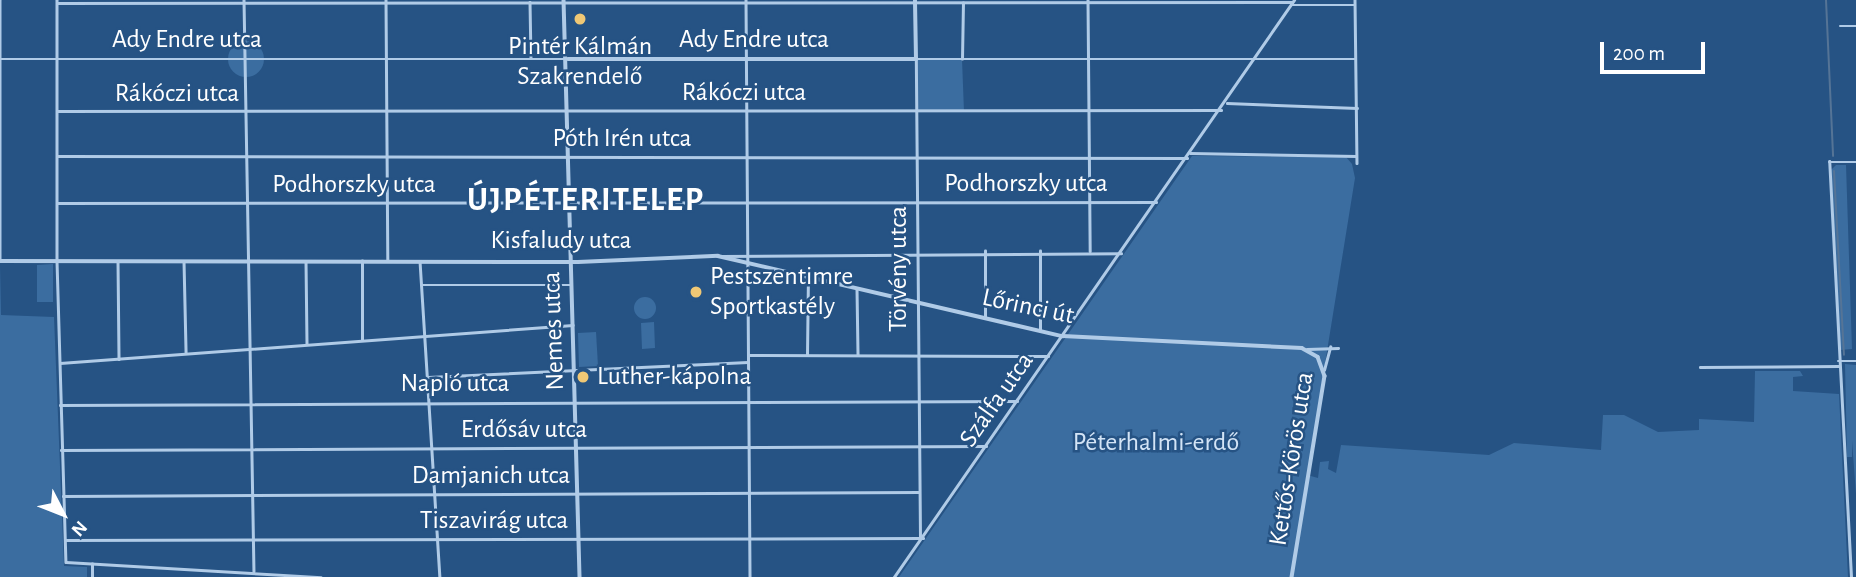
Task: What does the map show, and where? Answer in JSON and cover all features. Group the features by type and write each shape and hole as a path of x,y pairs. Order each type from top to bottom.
{"street":[{"path":"0,0 0,261"},
{"path":"321,577 254,572 228,575 66,562 58,363 57,1 1355,2 1357,163"},
{"path":"386,1 388,261"},
{"name":"Nemes utca","path":"564,1 580,577"},
{"path":"746,1 750,577"},
{"name":"Törvény utca","path":"915,1 919,492 922,538"},
{"path":"1088,1 1090,251"},
{"path":"244,2 254,572"},
{"path":"530,2 531,59"},
{"name":"Szálfa utca","path":"894,577 1226,103 1292,2"},
{"path":"962,3 962,59"},
{"path":"1840,26 1856,26"},
{"name":"Ady Endre utca","path":"0,60 1355,60"},
{"path":"1226,103 1357,108"},
{"name":"Rákóczi utca","path":"57,111 1221,110"},
{"path":"1190,153 1356,156"},
{"name":"Póth Irén utca","path":"57,156 1088,154 1187,158"},
{"path":"1851,577 1829,162 1856,162"},
{"name":"Podhorszky utca","path":"57,203 1156,202"},
{"path":"985,251 985,318"},
{"path":"1040,251 1040,331"},
{"name":"Kisfaludy utca","path":"0,261 571,261 748,253 1121,253"},
{"name":"Lőrinci út","path":"718,256 1063,336 1307,349"},
{"path":"118,261 119,359"},
{"path":"184,261 186,353"},
{"path":"306,261 307,344"},
{"path":"362,261 362,340"},
{"path":"420,261 440,577"},
{"path":"807,355 808,278"},
{"path":"422,285 572,285"},
{"path":"858,289 858,354"},
{"path":"58,363 573,325"},
{"name":"Kettős-Körös utca","path":"1292,577 1329,347"},
{"path":"1307,349 1338,348"},
{"path":"1307,349 1318,357 1324,370"},
{"path":"748,355 1048,356"},
{"path":"1838,361 1856,361"},
{"path":"428,377 748,362"},
{"path":"1700,367 1839,366"},
{"name":"Napló utca","path":"60,405 575,400 1017,401"},
{"name":"Erdősáv utca","path":"61,450 986,446"},
{"name":"Damjanich utca","path":"63,496 919,492"},
{"name":"Tiszavirág utca","path":"65,540 922,538"},
{"path":"92,564 92,577"}],"green space":[{"path":"246,41 258,47 264,59 258,71 246,77 234,71 228,59 234,47"},
{"path":"916,59 962,59 964,112 917,110"},
{"name":"Péterhalmi-erdő","path":"1192,156 1346,157 1352,164 1355,178 1307,475 1318,478 1320,462 1329,461 1328,469 1336,473 1341,445 1489,455 1514,443 1601,450 1603,415 1624,415 1658,432 1699,430 1699,419 1754,422 1755,371 1800,371 1803,376 1793,377 1793,391 1839,394 1848,577 899,577"},
{"path":"1836,165 1846,165 1852,349 1840,350 1831,170"},
{"path":"53,264 53,302 37,302 37,265"},
{"path":"0,265 1,315 54,317 64,566 87,567 87,577 0,577"},
{"path":"645,297 653,300 656,308 653,316 645,319 637,316 634,308 637,300"},
{"path":"654,322 655,348 642,349 641,323"},
{"path":"596,332 598,366 579,367 578,333"},
{"path":"1845,364 1856,365 1856,494 1852,441 1852,457 1847,457"}],"waterway":[{"path":"1826,0 1833,156"},
{"path":"1834,171 1844,355"}],"place":[{"name":"Pintér Kálmán Szakrendelő","path":"580,19"},
{"name":"Pestszentimre Sportkastély","path":"696,292"},
{"name":"Luther-kápolna","path":"583,377"}],"district":[{"name":"ÚJPÉTERITELEP","path":"586,201"}]}
